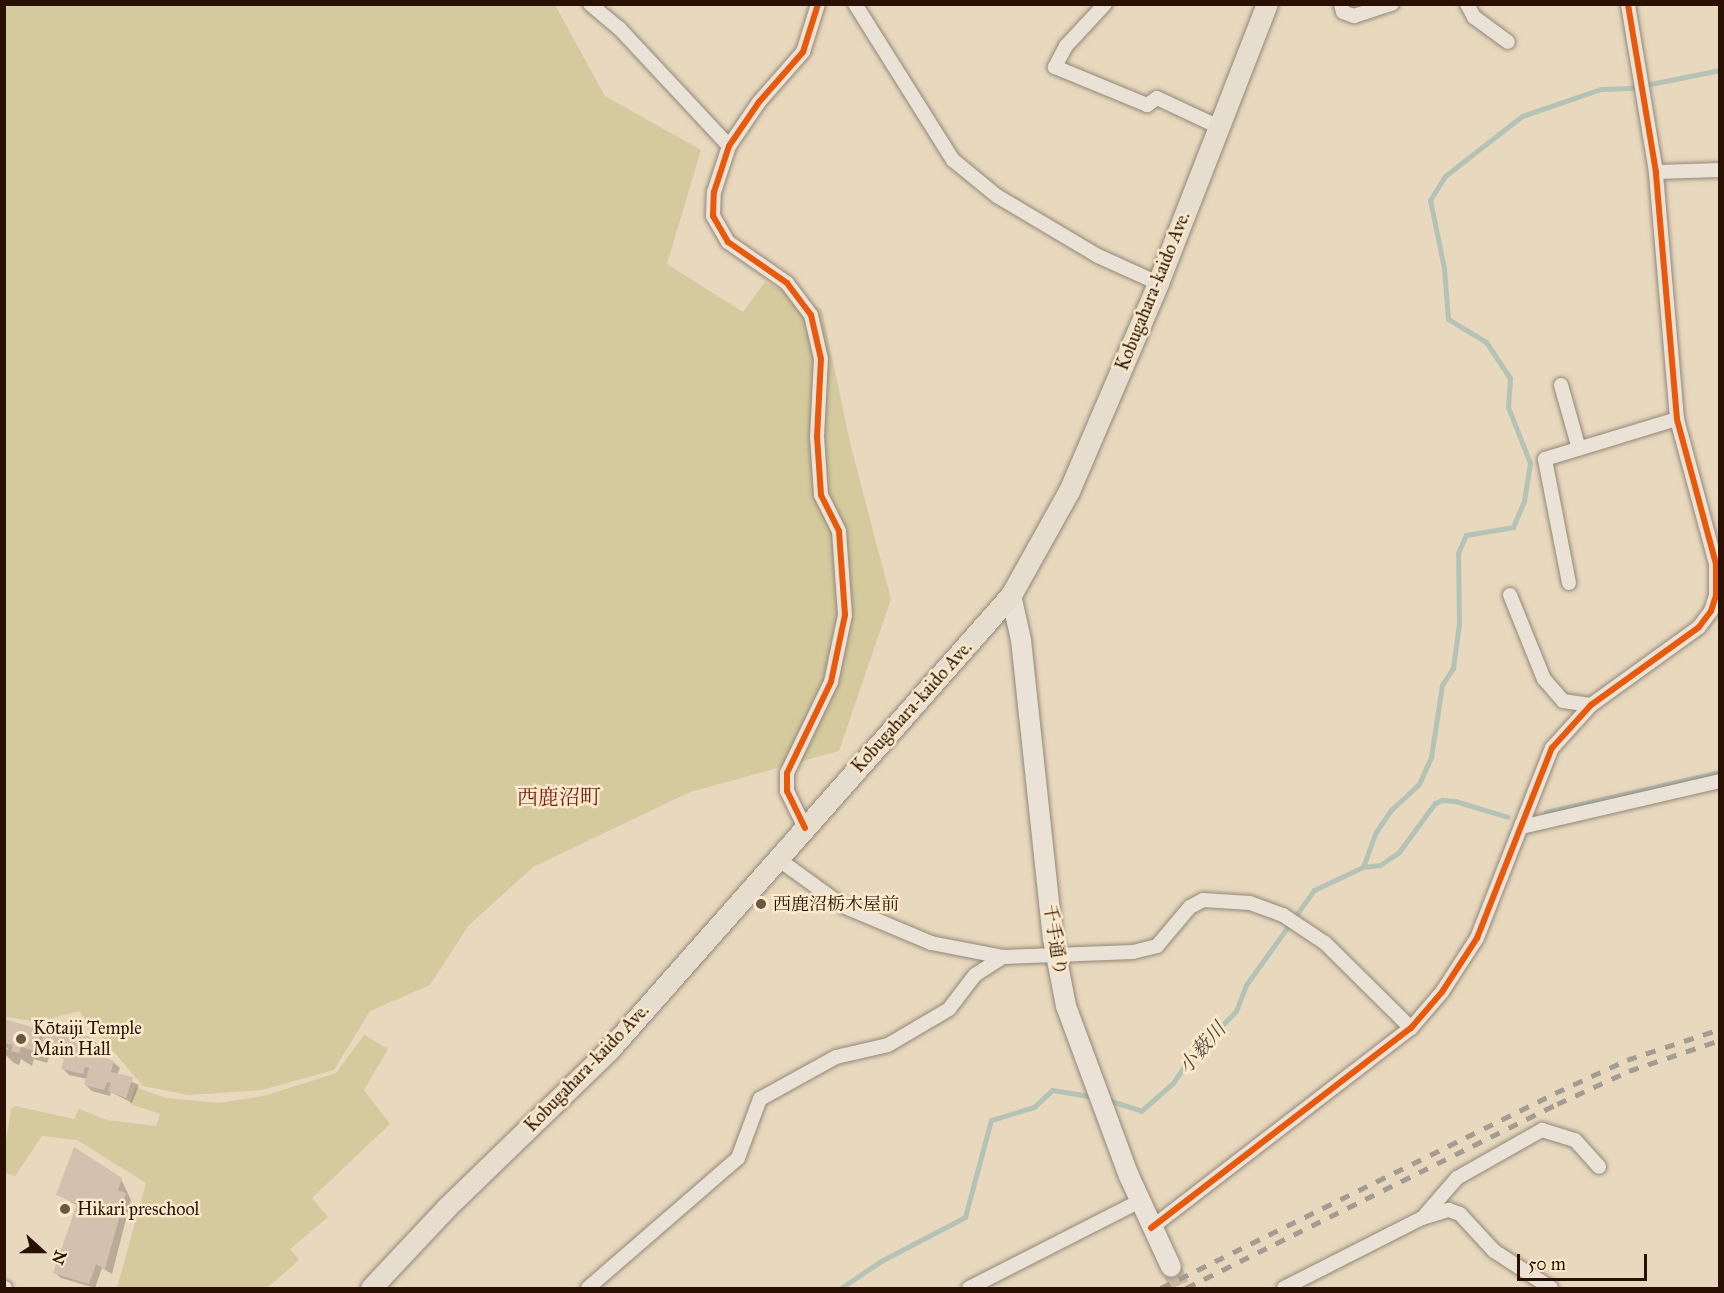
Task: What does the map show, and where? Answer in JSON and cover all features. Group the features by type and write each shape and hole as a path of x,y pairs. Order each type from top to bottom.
{"main road":[{"name":"Kobugahara-kaido Ave.","path":"371,1288 446,1208 609,1050 1011,595 1053,524 1158,284 1267,4"}],"street":[{"path":"590,4 619,28 729,146"},
{"path":"805,828 787,791 787,773 831,682 845,615 840,531 821,495 817,437 821,359 811,315 787,283 728,242 713,216 714,192 729,146 759,102 803,52 818,4"},
{"path":"855,4 953,160 997,196 1098,256 1158,284"},
{"path":"1105,4 1066,46 1055,67 1147,105 1156,98 1219,127"},
{"path":"1341,4 1343,12 1354,16 1392,4"},
{"path":"1467,4 1474,17 1508,42"},
{"path":"1151,1228 1411,1028 1442,992 1477,938 1552,748 1590,705 1699,627 1716,596 1716,564 1677,419 1656,172 1628,4"},
{"path":"1656,172 1719,170"},
{"path":"1561,385 1580,449"},
{"path":"1569,583 1545,459 1677,419"},
{"name":"千手通り","path":"1011,595 1021,640 1058,957 1066,1006 1082,1058 1151,1228 1171,1267"},
{"path":"1510,595 1544,679 1563,701 1590,705"},
{"path":"1521,827 1719,781"},
{"path":"778,859 843,906 931,943 1003,957 1058,957 1133,952 1157,945 1190,907 1203,900 1251,903 1283,915 1325,943 1411,1028"},
{"path":"588,1288 738,1158 760,1099 836,1057 888,1045 950,1009 975,975 1003,957"},
{"path":"1419,1220 1457,1178 1542,1130 1575,1140 1599,1167"},
{"path":"969,1288 1140,1201"},
{"path":"1284,1288 1439,1211 1460,1214 1494,1251 1551,1288"}],"shaded area":[{"path":"4,5 555,5 605,96 701,150 667,264 743,312 765,282 822,310 851,447 891,599 839,751 690,792 533,867 468,926 430,985 370,1011 334,1070 262,1090 189,1095 143,1086 79,1011 39,1022 5,1017"},
{"path":"364,1035 388,1049 364,1090 390,1124 312,1198 328,1217 290,1249 299,1260 267,1288 117,1288 146,1183 77,1140 42,1136 15,1176 5,1173 5,1148 11,1109 15,1106 74,1119 79,1109 107,1120 156,1126 160,1114 130,1104 135,1087 166,1098 218,1103 264,1096 336,1073"}],"building":[{"path":"5,1019 44,1031 46,1023 93,1038 90,1052 114,1061 111,1072 133,1077 126,1098 108,1091 111,1083 107,1082 104,1090 84,1085 89,1068 85,1067 83,1074 61,1069 65,1056 39,1048 43,1036 40,1035 34,1051 21,1047 19,1053 11,1051 13,1045 5,1043"},
{"name":"Hikari preschool","path":"74,1147 122,1178 118,1190 126,1193 105,1269 96,1264 89,1284 53,1273 77,1204 56,1195"}],"waterway":[{"path":"1363,867 1376,832 1391,810 1419,784 1431,757 1442,685 1453,668 1459,623 1458,553 1466,535 1513,527 1524,501 1530,463 1508,407 1510,378 1486,342 1448,319 1444,268 1430,200 1445,176 1522,116 1601,89 1630,88 1720,70"},
{"path":"1546,812 1720,772"},
{"name":"小薮川","path":"1105,1099 1141,1111 1173,1083 1189,1059 1236,1011 1246,985 1314,890 1363,867 1380,865 1399,852 1435,803 1442,800 1455,801 1508,817"},
{"path":"841,1288 881,1261 965,1217 991,1120 1034,1107 1052,1090 1095,1097"}],"tunnel":[{"path":"1171,1267 1180,1288"}],"railway":[{"path":"1161,1288 1555,1093 1627,1060 1720,1029"},
{"path":"1186,1288 1557,1104 1629,1071 1720,1040"}],"cycle path":[{"path":"805,828 787,791 787,773 831,682 845,615 839,531 821,495 817,437 821,359 811,315 787,283 728,242 713,216 714,192 729,146 759,102 803,52 818,4"},
{"path":"1151,1228 1411,1028 1442,992 1477,938 1552,748 1591,705 1699,627 1711,611 1716,596 1716,564 1677,419 1656,172 1628,4"}],"place":[{"name":"西鹿沼栃木屋前","path":"761,904"},
{"name":"Kōtaiji Temple Main Hall","path":"21,1039"},
{"name":"Hikari preschool","path":"65,1209"}],"district":[{"name":"西鹿沼町","path":"559,797"}]}
